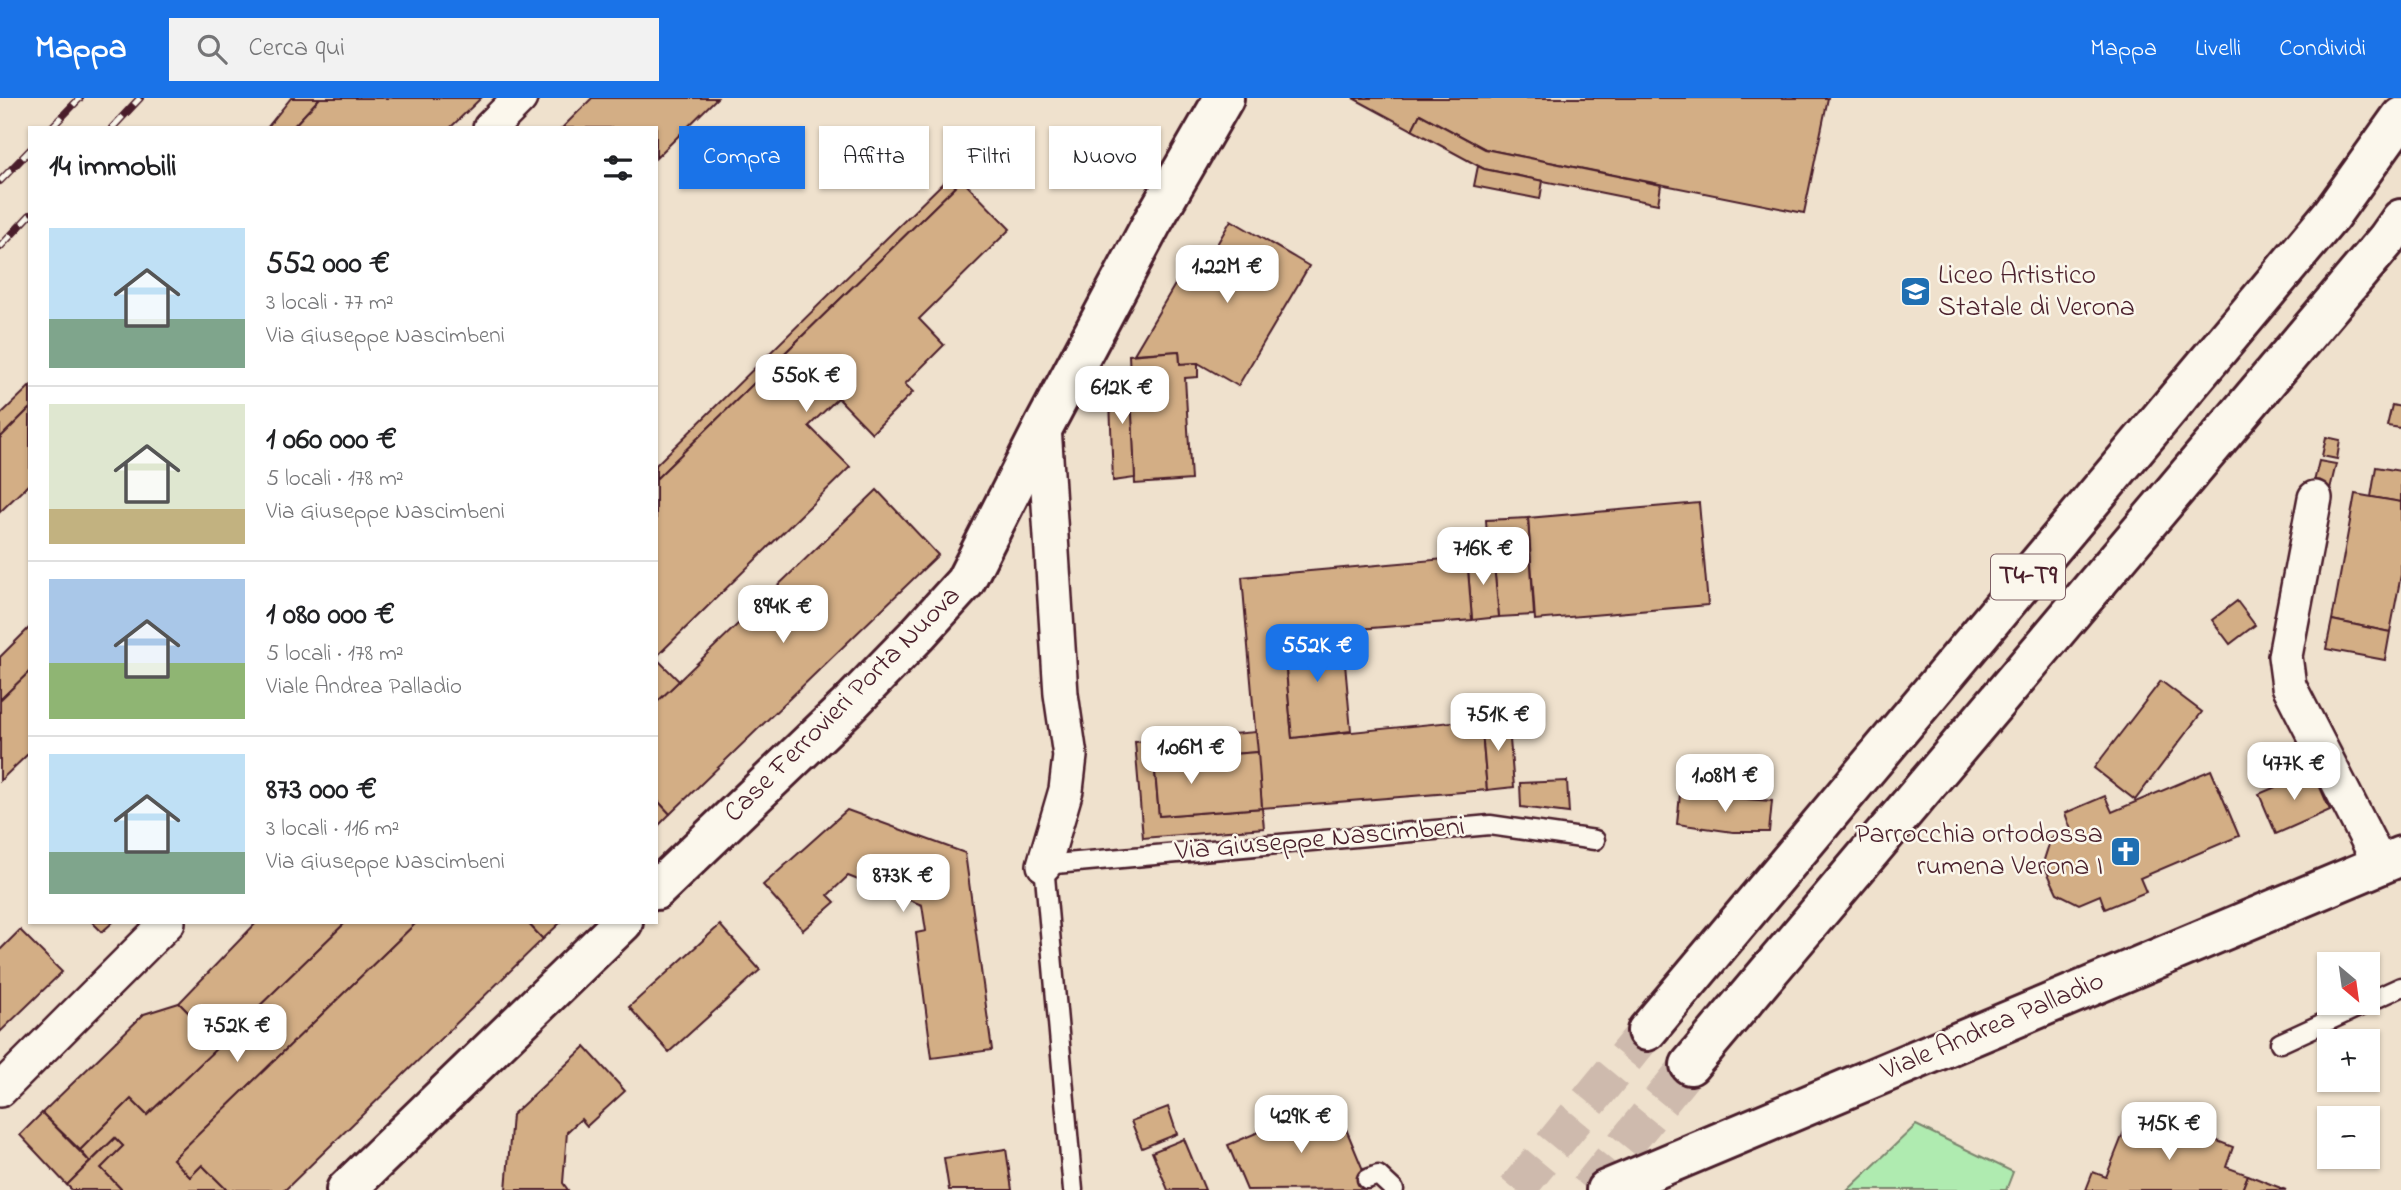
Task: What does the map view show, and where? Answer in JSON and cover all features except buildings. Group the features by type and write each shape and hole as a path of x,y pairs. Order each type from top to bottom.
{"main road":[{"name":"Case Ferrovieri Porta Nuova","path":"658,888 846,708 965,582 1152,223 1224,98"},
{"name":"T4-T9","path":"1647,1031 2331,215 2401,117"},
{"name":"T4-T9","path":"1690,1065 2378,250 2401,219"},
{"name":"Viale Andrea Palladio","path":"1606,1190 2391,860"},
{"path":"345,1190 621,924"}],"street":[{"path":"492,126 520,98"},
{"path":"1044,426 1061,694 1070,756 1066,790 1044,865"},
{"name":"Viale Andrea Palladio","path":"2315,498 2285,656 2289,686 2391,860"},
{"path":"0,1090 166,924"}],"lane":[{"name":"Via Giuseppe Nascimbeni","path":"1044,865 1490,825 1595,840"},
{"path":"1044,865 1073,1190"},
{"path":"2380,997 2401,987"},
{"path":"2280,1042 2340,1015"},
{"path":"1367,1179 1378,1175 1394,1190"}],"green space":[{"path":"1916,1125 2013,1172 2006,1190 1848,1190"}],"tunnel":[{"path":"1516,1190 1647,1031"},
{"path":"1588,1190 1690,1065"}],"railway":[{"path":"53,126 80,98"},
{"path":"114,126 140,98"},
{"path":"0,181 28,152"},
{"path":"0,247 28,217"}],"place":[{"name":"Liceo Artistico Statale di Verona","path":"1915,292"},
{"name":"Parrocchia ortodossa rumena Verona I","path":"2126,851"}]}
